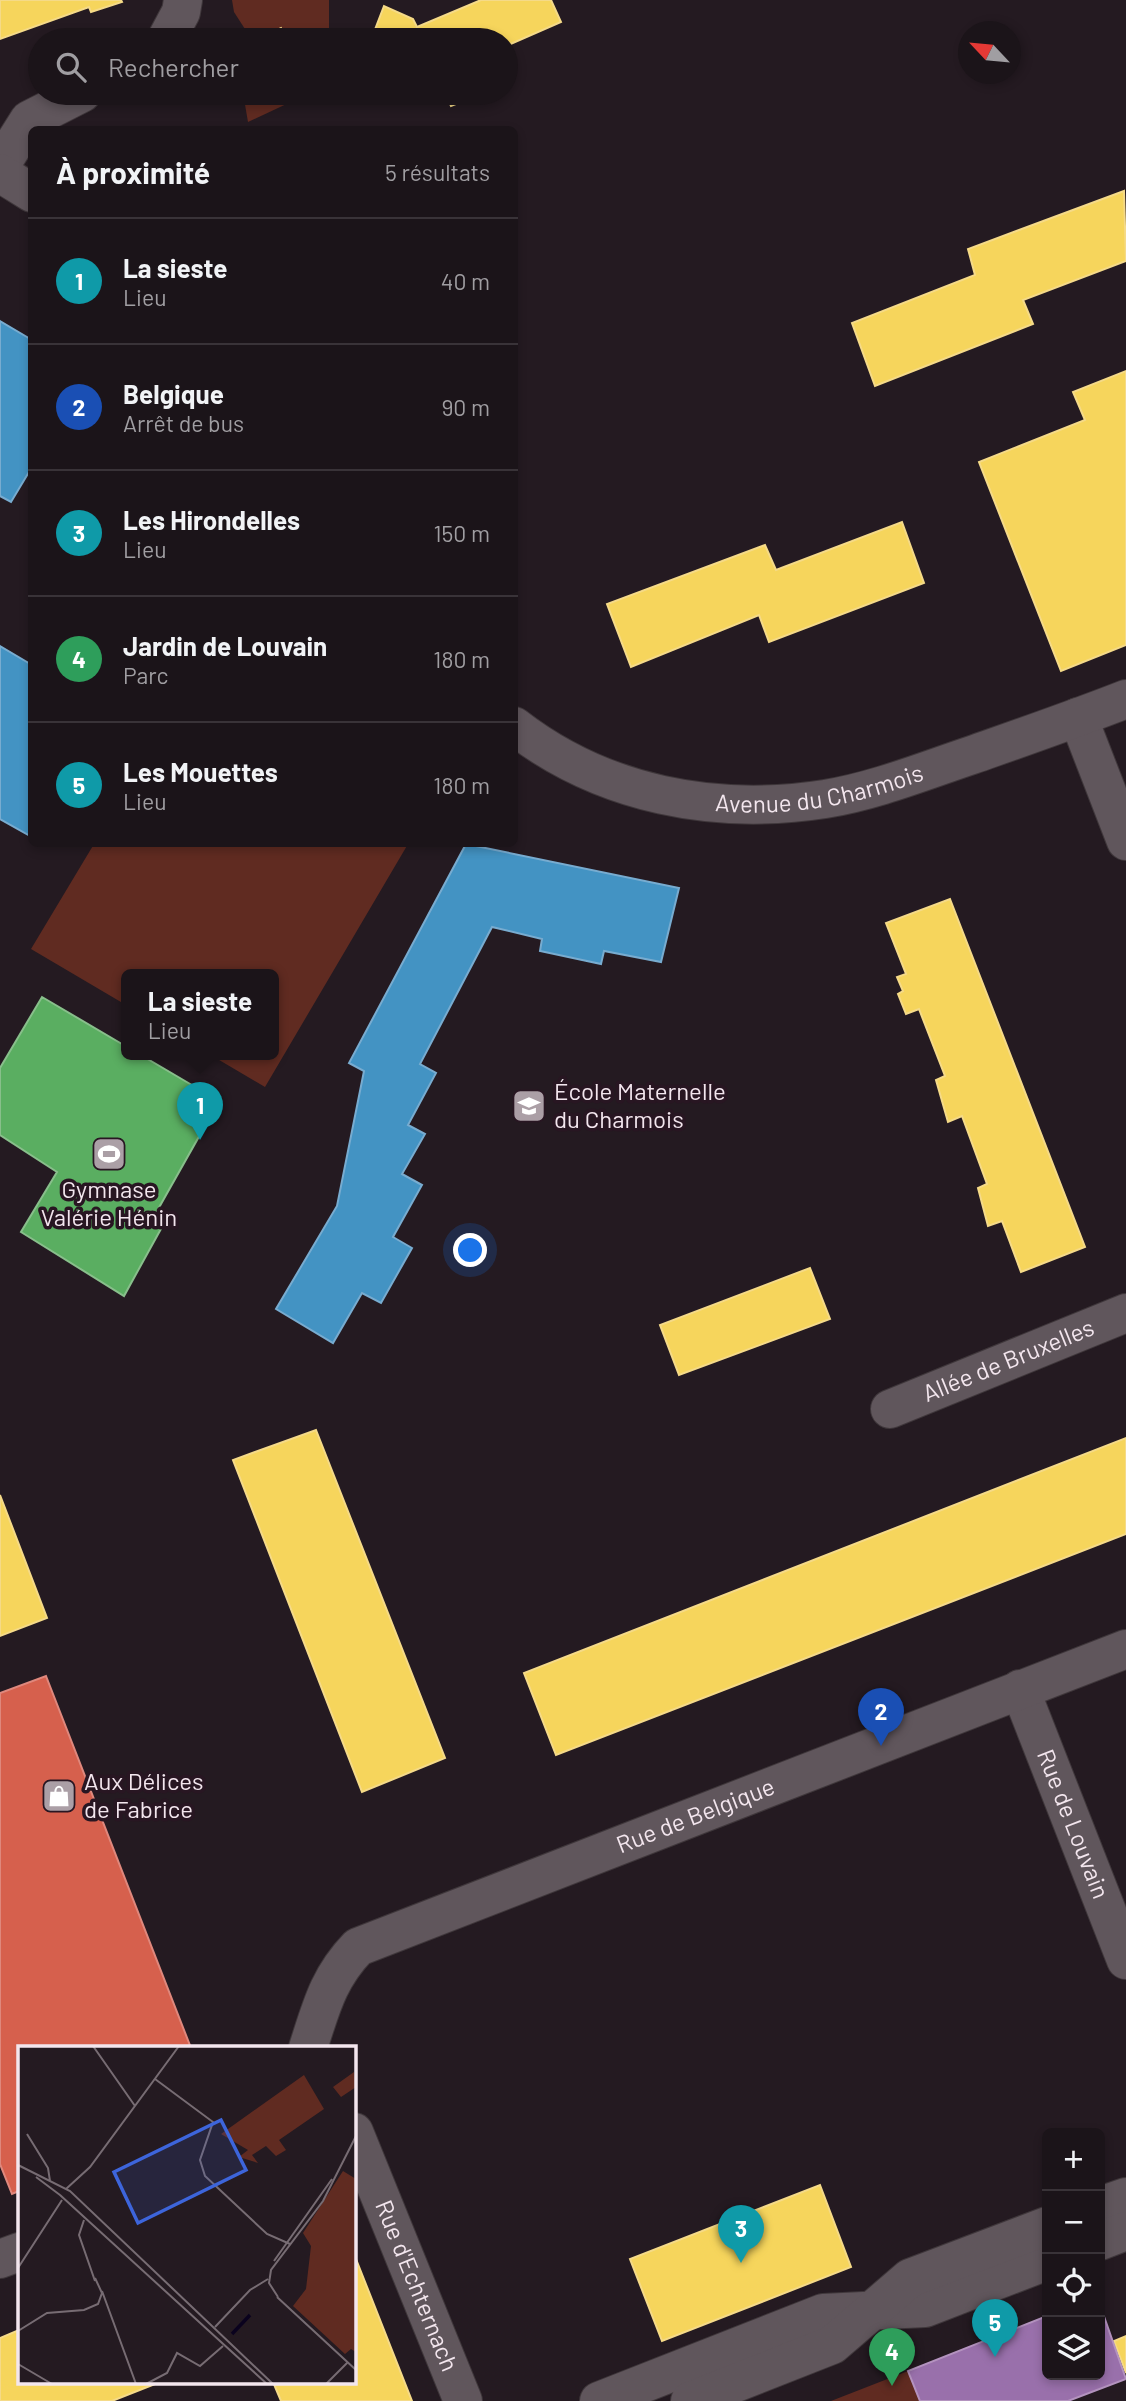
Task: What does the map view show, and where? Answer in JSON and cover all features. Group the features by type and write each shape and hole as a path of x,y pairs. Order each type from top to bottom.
{"street":[{"path":"172,28 181,12 183,0"},
{"path":"0,166 29,120 58,105"},
{"path":"0,173 28,190"},
{"name":"Avenue du Charmois","path":"518,729 570,762 626,787 678,798 742,805 826,799 863,790 1126,699"},
{"path":"1078,717 1126,841"},
{"name":"Allée de Bruxelles","path":"890,1409 1126,1313"},
{"name":"Rue de Belgique","path":"313,2043 331,1980 339,1966 358,1947 1126,1649"},
{"name":"Rue de Louvain","path":"1020,1689 1126,1960"},
{"name":"Rue d'Echternach","path":"355,2135 463,2401"},
{"path":"1105,2204 1126,2197"},
{"path":"690,2401 832,2345 876,2310 910,2278 1042,2228"},
{"path":"1105,2239 1126,2231"},
{"path":"0,2259 18,2252"},
{"path":"599,2401 823,2312 925,2308 1042,2263"}],"shaded area":[{"path":"232,0 329,0 329,28 244,28 234,12"},
{"path":"245,105 284,105 248,122"},
{"path":"92,847 406,847 265,1087 219,1060 279,1060 279,969 121,969 121,1002 31,949"},
{"path":"908,2371 920,2401 831,2401"}],"building: Logements":[{"path":"0,0 122,2 91,12 89,7 0,39"},
{"path":"481,0 551,0 561,22 518,41 518,28 376,28 384,6 413,19 417,27"},
{"path":"1124,191 1126,261 1023,300 1033,324 875,386 852,323 975,275 968,249"},
{"path":"1126,371 1126,645 1061,671 979,462 1085,420 1073,392"},
{"path":"902,522 924,583 769,642 759,615 631,667 607,604 765,545 776,570"},
{"path":"950,899 1085,1247 1021,1272 1002,1221 988,1226 978,1188 987,1184 962,1116 948,1122 936,1080 945,1076 919,1009 906,1014 898,994 903,991 897,977 906,974 886,923"},
{"path":"810,1268 830,1319 679,1375 660,1325"},
{"path":"316,1430 445,1758 362,1792 233,1460"},
{"path":"1126,1438 1126,1534 556,1755 524,1673"},
{"path":"0,1495 47,1618 0,1636"},
{"path":"820,2185 851,2267 662,2341 630,2259"},
{"path":"355,2257 412,2401 281,2401 274,2384 355,2384"},
{"path":"18,2330 18,2384 155,2384 112,2401 0,2401 0,2338"},
{"path":"1126,2336 1126,2373 1114,2341"}],"building: Commerces":[{"path":"46,1676 190,2046 18,2046 18,2191 12,2194 0,2164 0,1693"}],"building: Bureaux":[{"path":"1042,2318 1042,2380 1105,2380 1105,2319 1126,2379 1068,2401 920,2401 908,2371"}],"building: Écoles":[{"path":"0,321 28,338 28,474 11,502 0,496"},
{"path":"0,646 28,663 28,835 0,819"},
{"path":"464,847 481,847 679,888 661,962 604,951 601,964 540,951 542,939 492,927 420,1064 436,1073 408,1125 425,1134 402,1174 422,1185 393,1237 412,1248 381,1303 362,1293 333,1343 276,1309 337,1206 364,1071 349,1063"}],"building: Public":[{"name":"Gymnase Valérie Hénin","path":"42,997 121,1043 121,1060 149,1060 219,1101 152,1220 162,1227 124,1296 21,1232 57,1172 0,1135 0,1068"}],"place":[{"name":"École Maternelle du Charmois","path":"529,1106"},
{"name":"La sieste","path":"200,1140"},
{"name":"Gymnase Valérie Hénin","path":"109,1154"},
{"name":"Belgique","path":"881,1746"},
{"name":"Aux Délices de Fabrice","path":"59,1796"},
{"name":"Les Hirondelles","path":"741,2263"},
{"name":"Les Mouettes","path":"995,2357"},
{"name":"Jardin de Louvain","path":"892,2386"}]}
